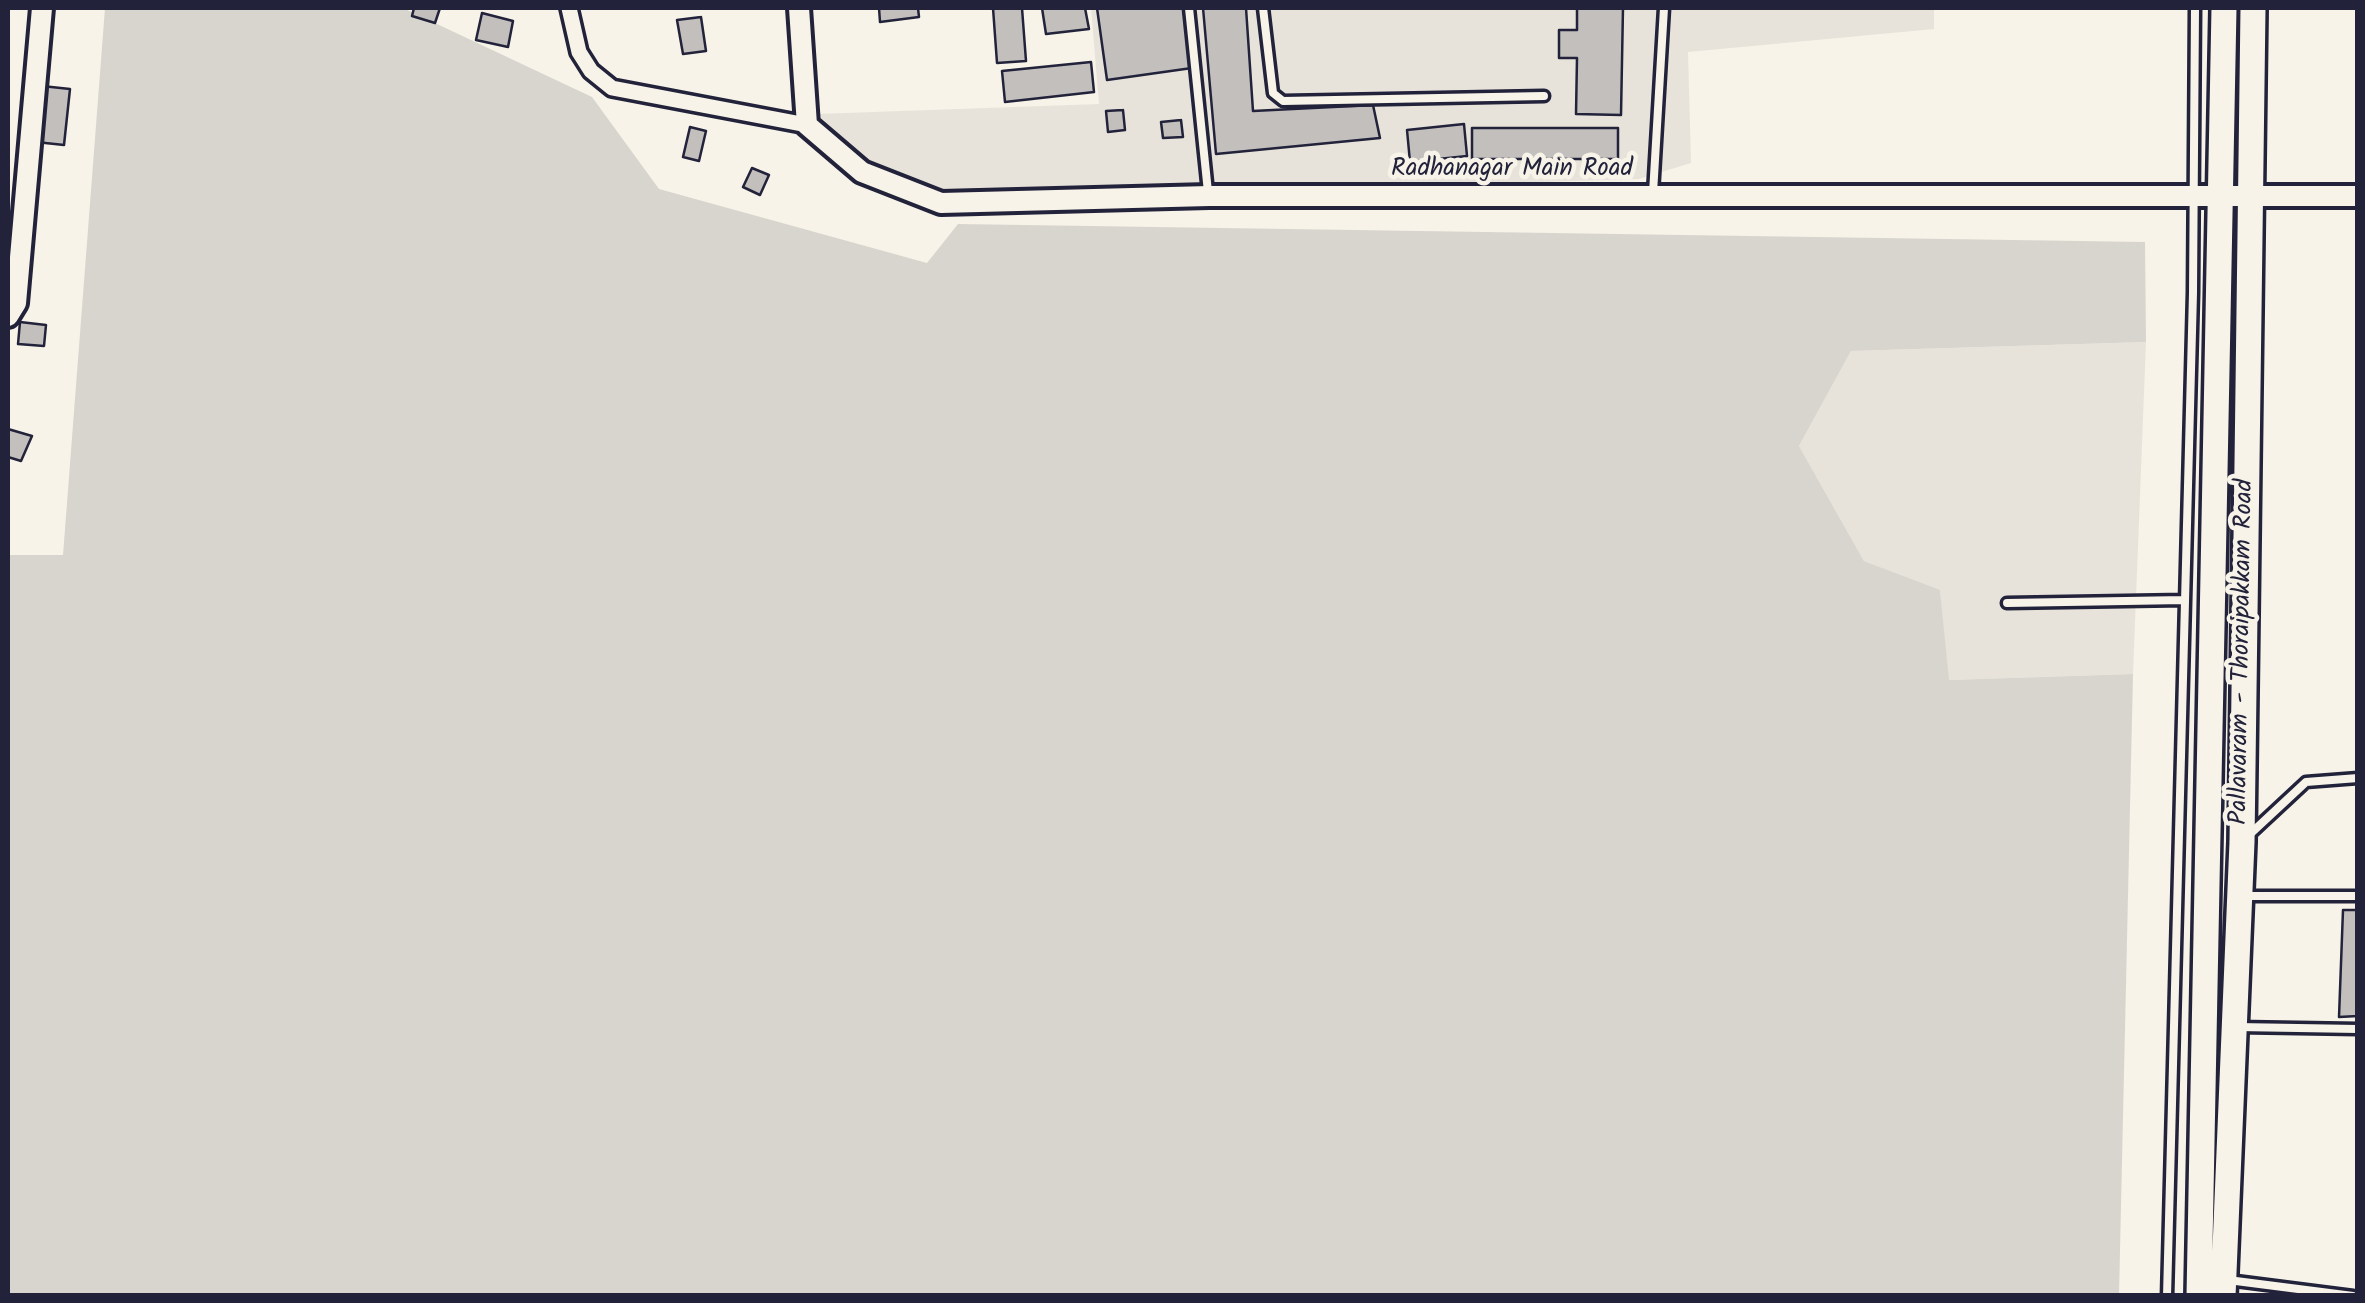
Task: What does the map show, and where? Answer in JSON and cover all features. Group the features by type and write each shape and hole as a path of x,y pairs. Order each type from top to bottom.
{"main road":[{"name":"Pallavaram - Thoraipakkam Road","path":"2200,1296 2224,8"},
{"name":"Pallavaram - Thoraipakkam Road","path":"2224,1287 2242,842 2252,8"}],"street":[{"path":"8,316 16,303 42,8"},
{"path":"569,8 579,52 591,71 612,88 807,125 799,8"},
{"name":"Radhanagar Main Road","path":"807,125 862,172 941,203 1209,196 2358,196"}],"lane":[{"path":"1189,8 1209,196"},
{"path":"1263,8 1273,93 1283,101 1544,96"},
{"path":"1652,196 1664,8"},
{"path":"2167,1296 2196,8"},
{"path":"2007,604 2184,600"},
{"path":"2242,842 2306,782 2358,778"},
{"path":"2239,896 2358,896"},
{"path":"2232,1027 2358,1029"},
{"path":"2224,1287 2353,1296"}],"shaded area":[{"path":"105,8 403,8 592,97 659,189 927,263 958,224 2145,242 2146,342 1851,351 1799,446 1864,561 1940,590 1949,680 2133,674 2119,1295 8,1296 8,555 63,555"},
{"path":"1091,8 1934,8 1934,29 1688,52 1691,163 1639,179 950,200 877,168 817,114 1099,104"},
{"path":"2146,342 2133,674 1948,680 1940,591 1864,561 1799,446 1851,351"}],"building":[{"path":"414,8 440,8 435,23 412,16"},
{"path":"879,8 918,8 919,17 880,22"},
{"path":"993,8 1022,8 1026,61 997,63"},
{"path":"1042,8 1085,8 1089,29 1046,34"},
{"path":"1097,8 1183,8 1192,68 1107,80"},
{"path":"1203,8 1246,8 1253,111 1373,105 1380,138 1216,154"},
{"path":"1577,8 1623,8 1621,115 1576,114 1577,58 1559,58 1559,30 1577,30"},
{"path":"482,13 513,21 508,47 476,40"},
{"path":"701,17 706,51 683,54 677,20"},
{"path":"1091,62 1094,92 1005,102 1002,71"},
{"path":"42,86 70,89 64,145 36,142"},
{"path":"1123,110 1125,130 1108,132 1106,111"},
{"path":"1181,120 1183,137 1163,138 1161,122"},
{"path":"1464,124 1467,156 1410,162 1407,130"},
{"path":"690,127 706,131 699,161 683,157"},
{"path":"1472,128 1618,128 1618,159 1472,159"},
{"path":"752,168 769,175 760,195 743,187"},
{"path":"20,322 46,325 44,346 18,344"},
{"path":"8,429 32,436 21,461 8,457"},
{"path":"2343,910 2358,910 2358,1016 2339,1017"}]}
